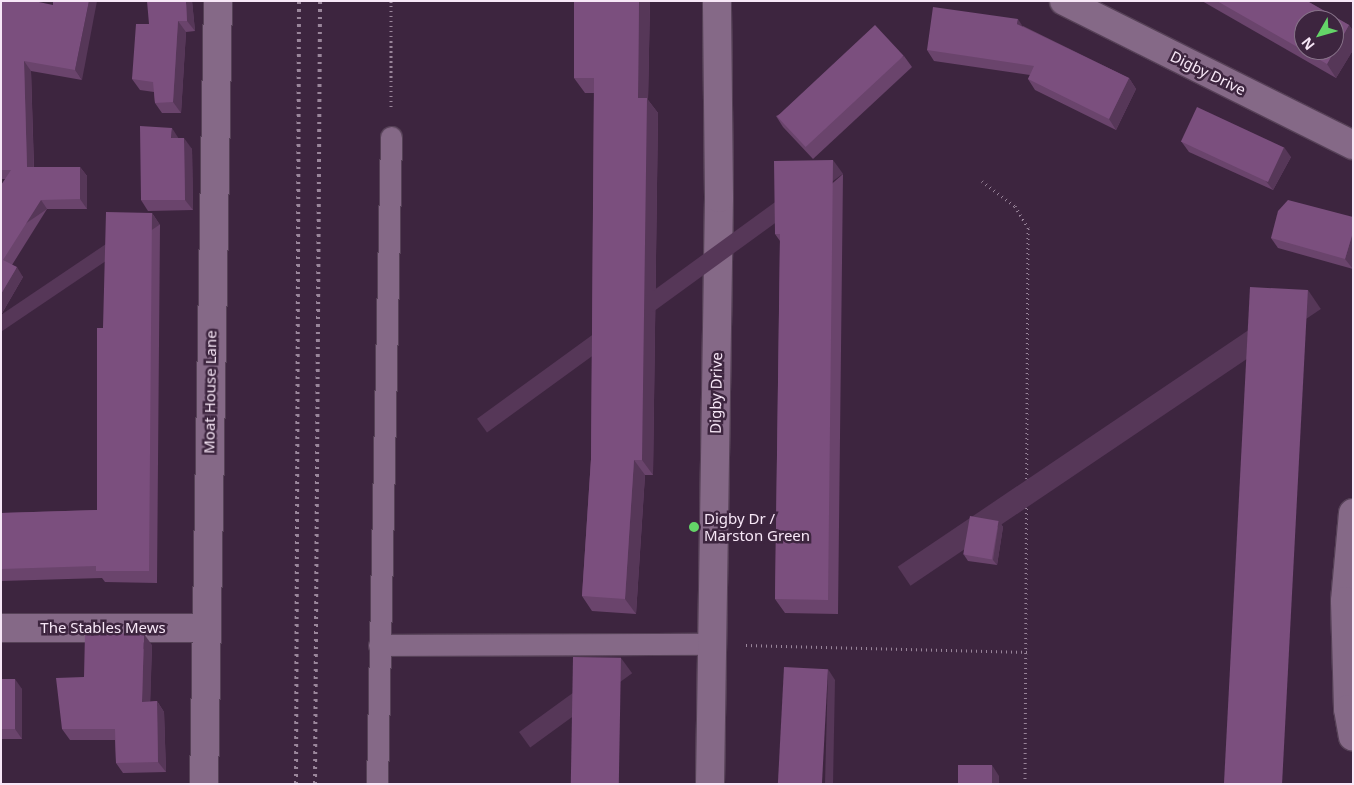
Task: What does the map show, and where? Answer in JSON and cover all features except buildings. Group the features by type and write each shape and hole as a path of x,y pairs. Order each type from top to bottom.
{"street":[{"name":"Moat House Lane","path":"204,784 218,1"},
{"name":"Digby Drive","path":"710,784 717,1"},
{"name":"Digby Drive","path":"1064,1 1353,144"},
{"path":"1353,513 1345,601 1353,737"},
{"name":"The Stables Mews","path":"1,628 206,628"}],"lane":[{"path":"377,784 391,137"},
{"path":"379,645 712,644"}],"path":[{"path":"391,1 391,137"},
{"path":"982,181 1015,206 1028,228 1028,652 1025,784"},
{"path":"712,644 1028,652"}],"railway":[{"path":"296,784 299,1"},
{"path":"315,784 320,1"}],"place":[{"name":"Digby Dr / Marston Green","path":"694,527"}]}
